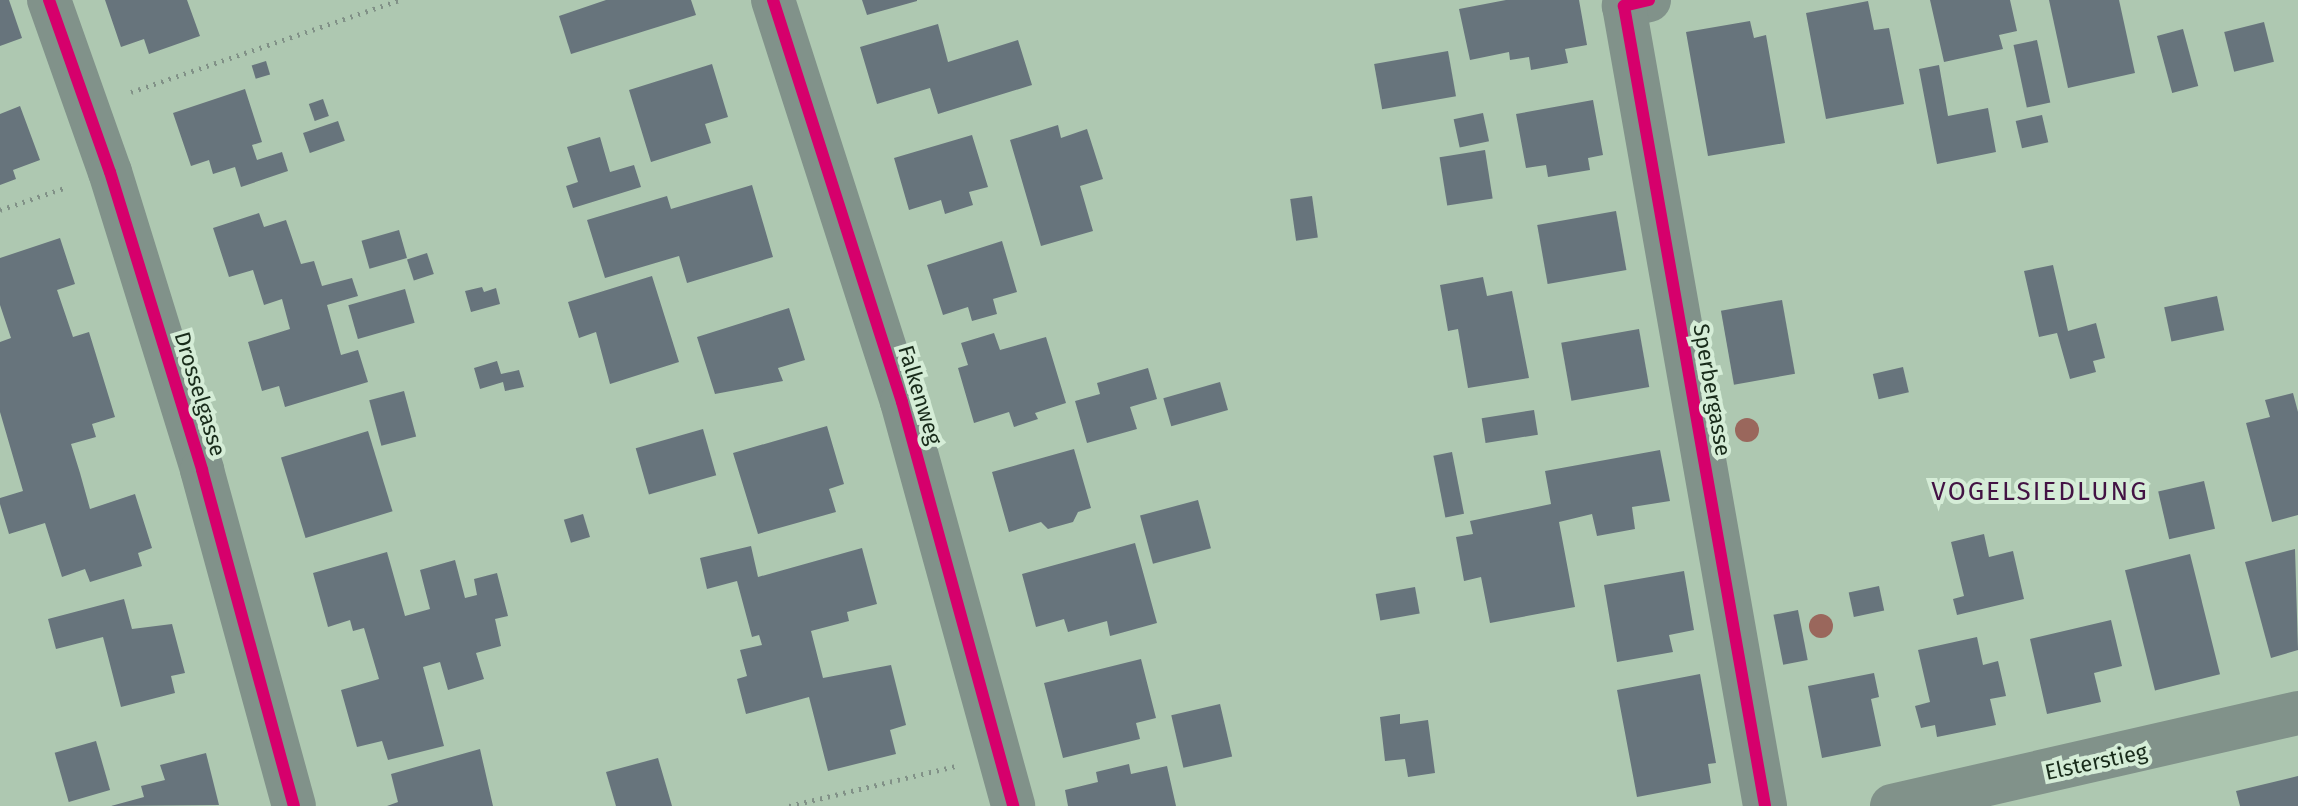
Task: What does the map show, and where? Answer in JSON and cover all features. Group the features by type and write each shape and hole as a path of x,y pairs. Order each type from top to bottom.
{"street":[{"name":"Drosselgasse","path":"49,0 89,106 202,470 294,806"},
{"name":"Falkenweg","path":"773,0 902,402 1013,806"},
{"name":"Sperbergasse","path":"1649,0 1624,6 1765,806"},
{"name":"Elsterstieg","path":"1892,806 2298,713"}],"path":[{"path":"89,106 400,0"},
{"path":"0,210 110,172"},
{"path":"789,806 999,756"}],"building":[{"path":"0,0 9,0 22,38 0,46"},
{"path":"105,0 187,0 200,36 149,54 144,39 121,47"},
{"path":"606,0 691,0 696,15 571,54 559,16"},
{"path":"862,0 917,0 917,1 867,15"},
{"path":"1506,0 1579,0 1587,45 1565,49 1568,63 1531,70 1529,57 1510,60 1509,52 1470,60 1459,9"},
{"path":"1930,0 2010,0 2017,31 1999,35 2003,49 1944,62"},
{"path":"2049,0 2119,0 2135,73 2068,88"},
{"path":"1868,1 1874,30 1889,28 1904,104 1826,119 1806,13"},
{"path":"1750,21 1754,38 1766,35 1785,143 1708,156 1686,32"},
{"path":"2264,22 2274,62 2234,72 2224,32"},
{"path":"938,24 948,62 1018,40 1032,85 938,114 930,88 877,104 860,47"},
{"path":"2183,29 2198,86 2172,93 2157,36"},
{"path":"2037,40 2050,103 2027,108 2014,45"},
{"path":"1448,51 1456,96 1382,109 1374,64"},
{"path":"266,61 270,74 256,79 252,65"},
{"path":"712,64 728,117 705,124 711,143 651,162 629,90"},
{"path":"1939,65 1948,116 1988,108 1996,152 1937,164 1919,69"},
{"path":"245,89 262,142 252,145 257,160 282,152 288,171 241,187 235,167 213,174 209,160 191,166 173,113"},
{"path":"323,99 329,116 315,121 309,104"},
{"path":"1593,100 1603,155 1588,158 1590,170 1548,177 1546,165 1526,168 1516,114"},
{"path":"20,106 40,160 13,170 16,179 0,185 0,114"},
{"path":"1483,113 1489,141 1460,148 1454,119"},
{"path":"2042,115 2048,142 2022,148 2016,121"},
{"path":"338,121 345,141 310,153 303,133"},
{"path":"1058,125 1061,138 1087,129 1103,179 1080,186 1093,231 1041,246 1010,140"},
{"path":"972,135 988,187 969,192 973,205 945,214 941,200 909,210 894,158"},
{"path":"600,137 610,172 634,165 641,187 573,208 566,186 578,182 567,147"},
{"path":"1485,150 1493,198 1447,206 1440,157"},
{"path":"752,185 773,257 687,283 679,256 605,278 587,220 667,196 671,209"},
{"path":"1312,196 1318,238 1296,241 1290,199"},
{"path":"1616,211 1626,270 1548,284 1537,225"},
{"path":"259,213 264,227 286,220 301,264 314,261 322,286 352,278 358,296 327,305 341,355 358,350 368,382 285,407 279,386 262,391 248,342 290,329 282,299 264,305 253,270 229,277 213,228"},
{"path":"399,230 407,258 370,269 362,241"},
{"path":"60,238 75,284 57,290 73,337 89,332 115,417 92,424 96,437 71,444 90,509 135,494 152,548 138,553 142,566 90,582 85,569 62,577 45,523 9,534 0,504 0,498 23,491 0,412 0,342 11,338 0,305 0,258"},
{"path":"1002,241 1017,292 993,299 997,314 972,321 968,307 943,315 927,265"},
{"path":"427,253 434,274 414,280 407,259"},
{"path":"2053,265 2068,331 2096,323 2105,358 2093,361 2096,372 2070,379 2057,333 2039,337 2024,271"},
{"path":"652,276 679,362 610,384 596,332 579,338 568,302"},
{"path":"1483,277 1487,296 1512,291 1529,378 1468,388 1458,329 1448,331 1440,285"},
{"path":"482,287 484,292 496,288 500,304 471,312 465,291"},
{"path":"405,289 415,323 358,339 348,305"},
{"path":"2217,296 2224,330 2171,341 2164,307"},
{"path":"1782,300 1795,374 1734,385 1721,311"},
{"path":"789,308 805,360 778,368 783,381 715,394 697,337"},
{"path":"1639,329 1649,387 1571,401 1561,343"},
{"path":"994,333 1000,350 1046,337 1066,403 1035,413 1038,419 1014,427 1009,412 974,423 958,368 968,365 961,343"},
{"path":"497,361 501,374 519,370 524,387 505,391 503,382 480,389 474,368"},
{"path":"1903,367 1909,392 1879,399 1873,374"},
{"path":"1148,368 1157,399 1130,407 1137,429 1087,443 1075,401 1100,394 1097,383"},
{"path":"1220,382 1228,410 1171,426 1163,398"},
{"path":"404,391 416,436 381,446 369,400"},
{"path":"2293,393 2298,412 2298,515 2272,522 2246,423 2270,417 2265,400"},
{"path":"1534,410 1538,435 1486,443 1482,418"},
{"path":"827,426 844,484 829,489 836,512 758,534 733,453"},
{"path":"703,429 716,475 649,494 636,448"},
{"path":"368,431 393,511 306,538 281,458"},
{"path":"1074,449 1091,508 1078,512 1073,522 1048,529 1041,522 1009,532 992,472"},
{"path":"1660,450 1670,501 1632,507 1635,529 1597,536 1592,514 1559,522 1575,607 1490,623 1481,577 1464,581 1456,537 1473,534 1470,521 1551,504 1545,471"},
{"path":"1452,452 1464,514 1445,517 1433,456"},
{"path":"2204,481 2215,529 2169,539 2158,492"},
{"path":"1198,500 1211,548 1153,564 1140,516"},
{"path":"583,514 590,537 571,543 564,520"},
{"path":"1984,534 1989,557 2013,551 2024,599 1957,615 1953,599 1964,596 1951,542"},
{"path":"1135,543 1157,623 1110,636 1107,621 1068,632 1064,619 1036,627 1022,574"},
{"path":"751,546 758,577 862,548 877,604 847,612 849,621 811,631 823,678 891,665 906,725 890,730 896,754 828,771 809,697 746,714 737,679 747,676 740,650 762,645 759,635 752,637 737,581 707,589 700,558"},
{"path":"2295,549 2298,650 2271,658 2245,562"},
{"path":"387,552 405,616 430,609 420,570 455,560 465,598 477,595 474,579 497,573 508,616 495,619 501,646 476,653 484,679 448,690 440,662 423,667 444,746 388,760 382,741 357,747 341,690 379,679 364,628 353,631 350,620 328,627 313,573"},
{"path":"2190,554 2220,674 2155,691 2125,570"},
{"path":"1684,571 1694,630 1669,635 1673,652 1617,662 1604,585"},
{"path":"1879,586 1884,610 1854,617 1849,592"},
{"path":"1415,587 1420,614 1380,621 1376,594"},
{"path":"124,599 132,629 172,624 185,673 171,676 175,693 121,707 103,637 56,649 48,619"},
{"path":"1798,610 1808,660 1783,665 1773,615"},
{"path":"2111,620 2122,666 2094,673 2101,702 2047,714 2030,639"},
{"path":"1977,637 1983,665 1998,661 2006,696 1990,699 1996,725 1937,737 1935,725 1921,728 1915,706 1930,702 1918,650"},
{"path":"1141,659 1156,718 1136,723 1140,739 1063,758 1044,683"},
{"path":"1874,673 1879,697 1871,699 1881,746 1822,758 1808,686"},
{"path":"1700,674 1716,763 1708,764 1711,783 1637,797 1617,690"},
{"path":"1220,704 1232,757 1183,768 1171,715"},
{"path":"1400,714 1400,724 1428,720 1435,773 1408,777 1405,759 1385,761 1380,717"},
{"path":"96,741 110,790 69,802 55,753"},
{"path":"480,749 493,806 387,806 398,802 391,774"},
{"path":"206,753 219,805 111,806 144,797 141,786 165,780 160,765"},
{"path":"658,758 672,806 616,806 606,772"},
{"path":"1129,764 1131,774 1167,766 1176,806 1068,806 1065,790 1098,782 1096,772"},
{"path":"2298,776 2298,806 2240,806 2236,791"}],"cycle path":[{"path":"49,0 110,172 202,470 294,806"},
{"path":"773,0 902,402 1013,806"},
{"path":"1649,0 1624,6 1765,806"}],"district":[{"name":"VOGELSIEDLUNG","path":"2040,492"}]}
